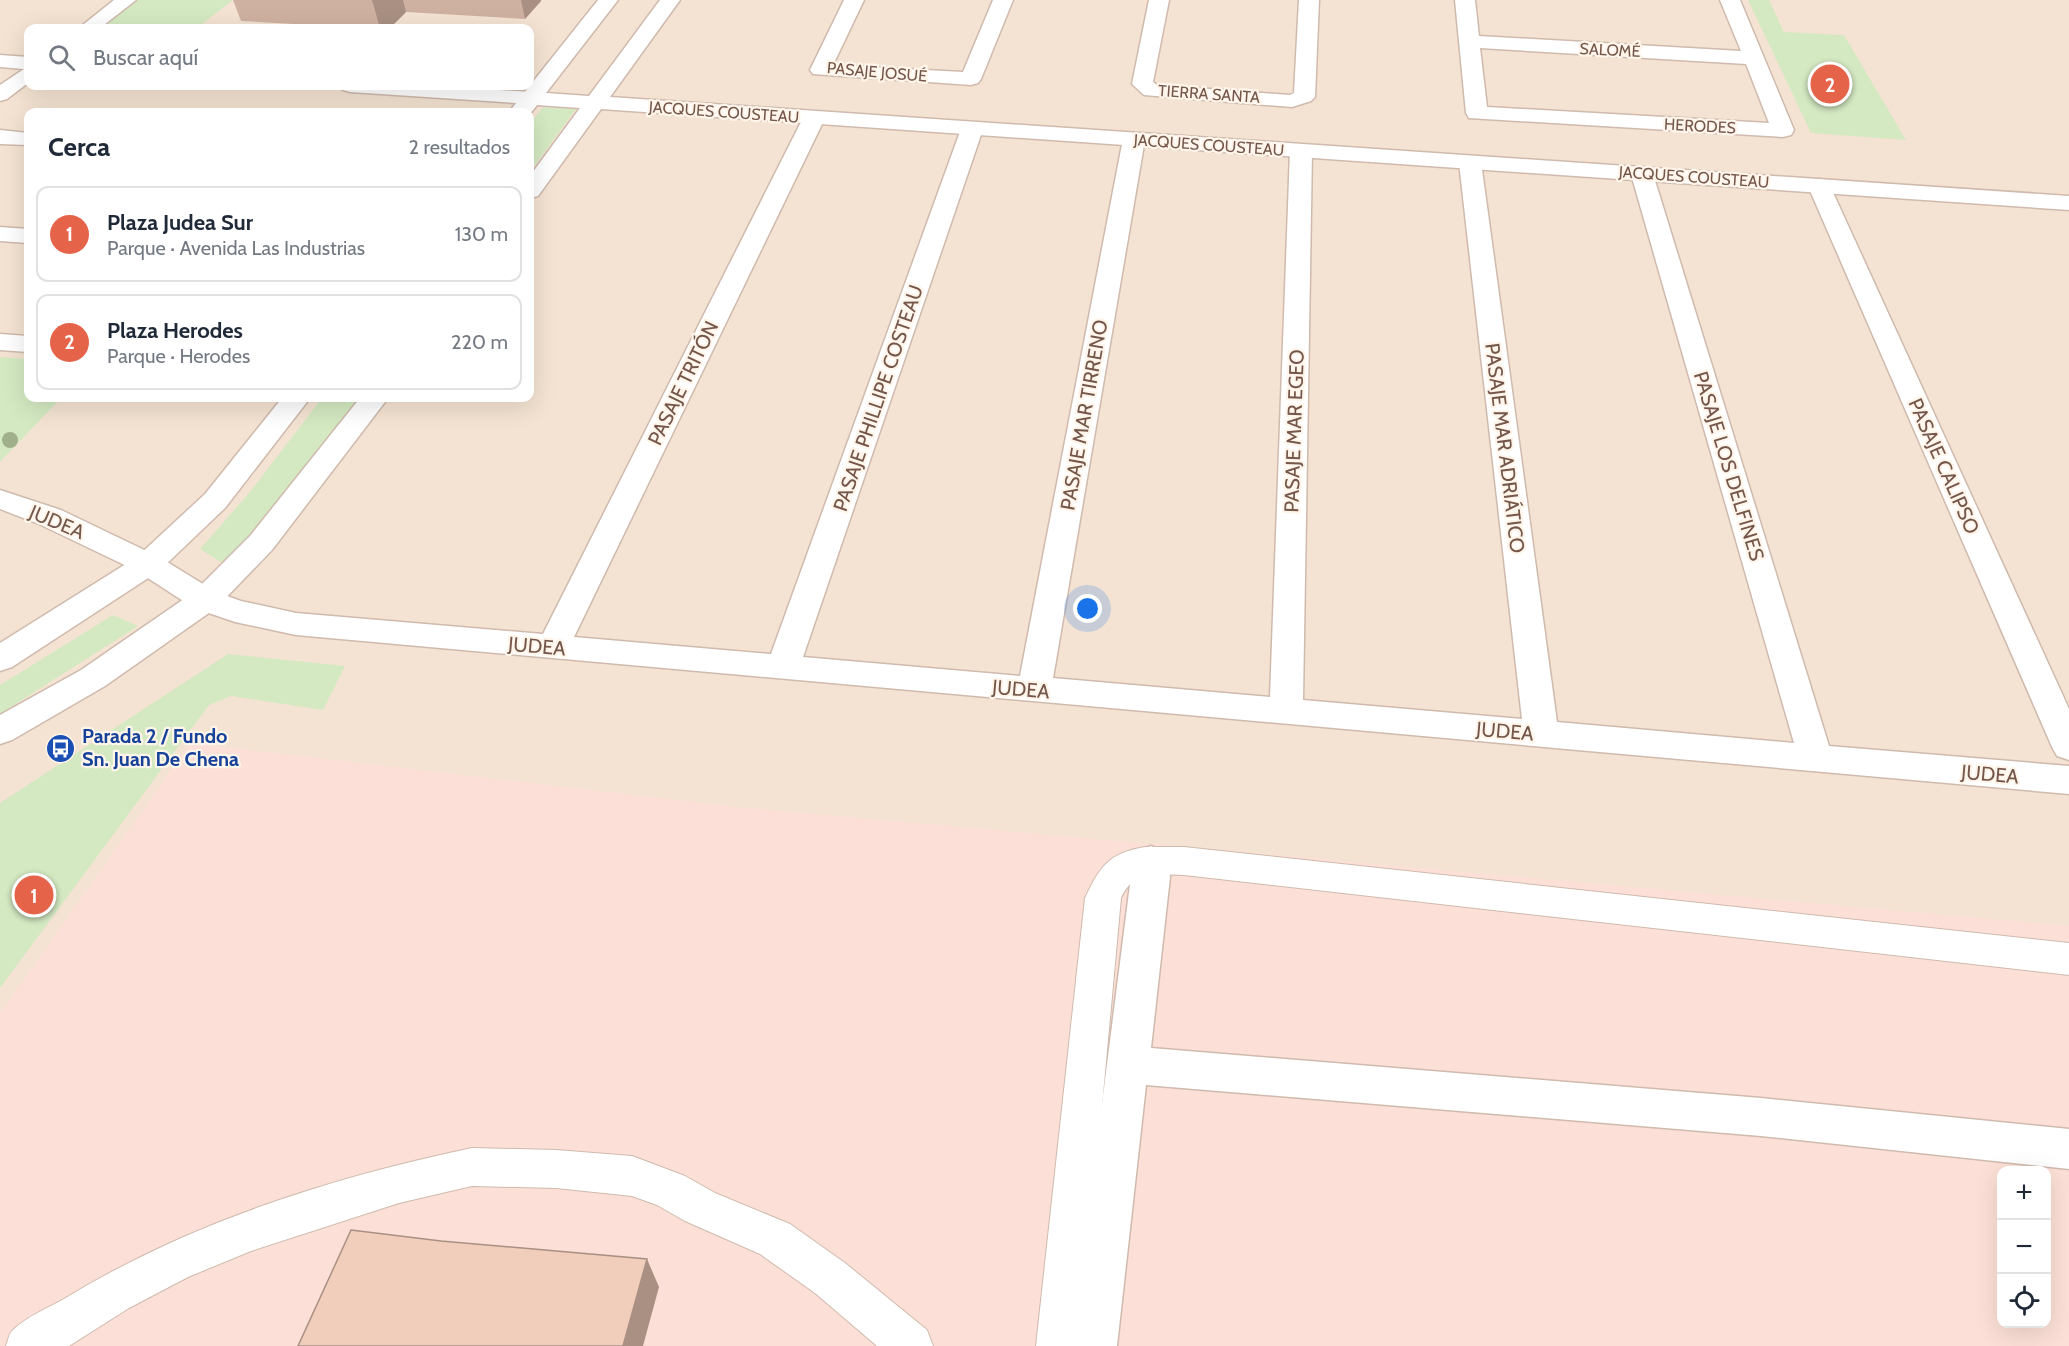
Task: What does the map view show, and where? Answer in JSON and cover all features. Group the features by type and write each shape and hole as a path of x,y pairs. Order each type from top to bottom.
{"street":[{"path":"93,24 126,0"},
{"path":"525,105 608,0"},
{"path":"534,186 670,0"},
{"name":"PASAJE JOSUÉ","path":"854,0 820,70 971,79 1003,0"},
{"name":"TIERRA SANTA","path":"1159,0 1142,84 1151,91 1292,101 1304,97 1309,0"},
{"path":"1466,0 1467,41"},
{"name":"HERODES","path":"1467,41 1477,113 1783,130 1730,0"},
{"name":"SALOMÉ","path":"1467,41 1752,58"},
{"path":"0,61 24,63"},
{"path":"0,95 24,77"},
{"name":"JACQUES COUSTEAU","path":"387,90 525,105 596,103 2069,203"},
{"name":"PASAJE TRITÓN","path":"553,647 814,118"},
{"name":"PASAJE PHILLIPE COSTEAU","path":"783,667 972,129"},
{"path":"0,137 24,139"},
{"name":"PASAJE MAR TIRRENO","path":"1034,690 1134,140"},
{"name":"PASAJE MAR EGEO","path":"1286,712 1301,151"},
{"name":"PASAJE MAR ADRIÁTICO","path":"1470,162 1541,735"},
{"name":"PASAJE LOS DELFINES","path":"1642,174 1816,759"},
{"name":"PASAJE CALIPSO","path":"1819,186 2069,747"},
{"path":"0,234 24,236"},
{"path":"0,342 24,344"},
{"path":"0,659 148,564 215,501 293,402"},
{"path":"0,731 93,678 205,600 261,543 371,402"},
{"name":"JUDEA","path":"0,499 50,517 148,564 205,600 246,613 297,624 2069,780"},
{"path":"1094,1346 1151,877 1150,861"},
{"path":"1127,1065 1761,1117 2069,1149"}],"lane":[{"path":"1058,1346 1103,898 1116,872 1124,866 1150,861 1184,861 2069,959"},
{"path":"28,1346 114,1293 173,1262 249,1231 399,1183 472,1167 556,1169 632,1176 670,1190 700,1208 775,1239 830,1278 911,1346"}],"shaded area":[{"path":"0,0 2069,0 2069,1346 0,1346"},
{"path":"190,743 737,807 2069,926 2069,1346 0,1346 0,1014"}],"green space":[{"path":"136,0 233,0 202,24 103,24"},
{"path":"1748,0 1769,0 1784,32 1844,35 1906,140 1811,133"},
{"path":"543,107 576,109 534,167 534,119"},
{"path":"0,357 24,359 24,402 57,402 0,462"},
{"path":"319,402 361,402 288,501 224,564 200,549 250,492"},
{"path":"113,615 138,626 0,714 0,685"},
{"path":"228,654 345,666 323,710 231,696 209,705 0,988 0,803"}],"building":[{"path":"351,1230 441,1241 647,1259 623,1346 298,1346"}],"place":[{"name":"Plaza Herodes","path":"1830,84"},
{"name":"Parada 2 / Fundo Sn. Juan De Chena","path":"61,748"},
{"name":"Plaza Judea Sur","path":"34,895"}]}
